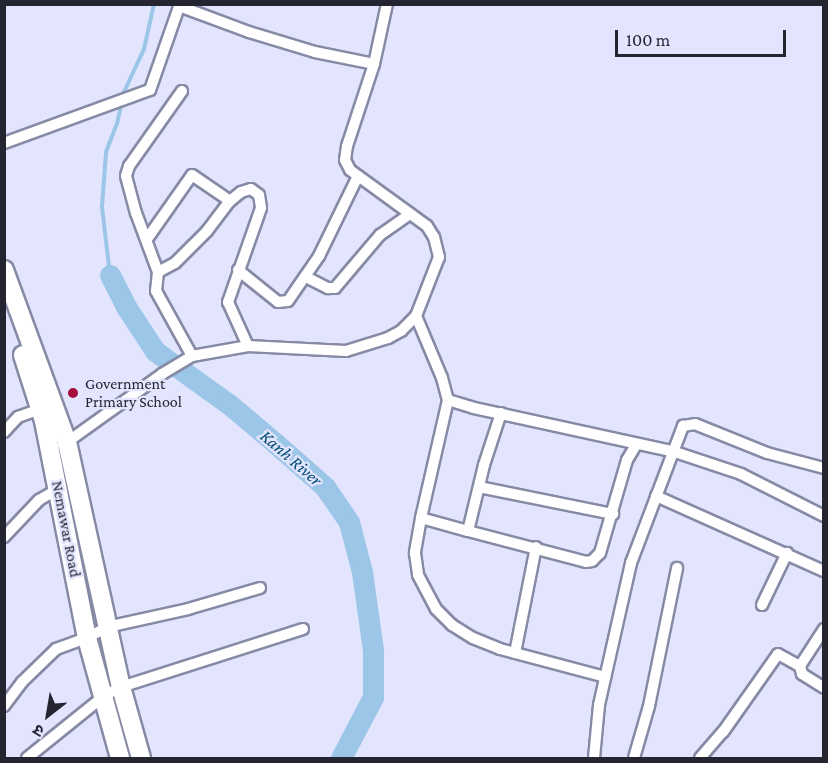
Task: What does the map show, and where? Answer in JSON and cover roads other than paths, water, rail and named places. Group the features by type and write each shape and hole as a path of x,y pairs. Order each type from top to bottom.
{"highway":[{"path":"4,270 66,442 121,687 141,759"},
{"name":"Nemawar Road","path":"4,301 40,409 87,638 120,759"}],"street":[{"path":"51,454 162,374 192,356 248,346 346,351 388,338 405,328 416,316 439,257 434,237 427,226 350,170 345,160 347,146 374,64 387,4"},
{"path":"4,143 100,106 150,90 180,5 249,32 315,52 374,64"},
{"path":"182,91 129,166 126,176 136,213 158,272 156,291 192,356"},
{"path":"147,239 192,175 230,201"},
{"path":"238,270 268,295 284,303 288,301 306,277 358,176"},
{"path":"158,272 175,263 207,231 230,201 246,189 259,195 262,201 228,302 248,346"},
{"path":"306,277 328,288 335,288 380,235 410,214"},
{"path":"416,316 447,395 415,553 418,575 436,609 452,625 473,638 515,653 605,677"},
{"path":"447,395 501,413 636,445 672,451 741,474 824,516"},
{"path":"4,432 18,417 40,409"},
{"path":"468,531 501,413"},
{"path":"594,759 605,677 631,563 683,426 695,424 767,453 796,458 824,468"},
{"path":"421,518 586,562 592,561 600,553 627,460 636,445"},
{"path":"479,487 613,514"},
{"path":"4,537 39,500 58,489"},
{"path":"656,496 824,571"},
{"path":"515,653 536,547"},
{"path":"762,605 787,553"},
{"path":"634,759 649,706 676,568"},
{"path":"4,706 12,698 10,696 47,655 56,649 87,638 107,627 188,609 260,588"},
{"path":"27,759 104,696 121,687 303,629"},
{"path":"824,629 800,666 802,674 824,688"},
{"path":"700,759 723,732 778,654 800,666"}],"waterway":[{"path":"110,275 102,207 106,152 117,124 124,92 144,49 154,4"},
{"name":"Kanh River","path":"110,275 125,305 155,351 230,405 325,487 349,522 362,572 373,650 373,697 341,758"}],"place":[{"name":"Government Primary School","path":"73,393"}]}
